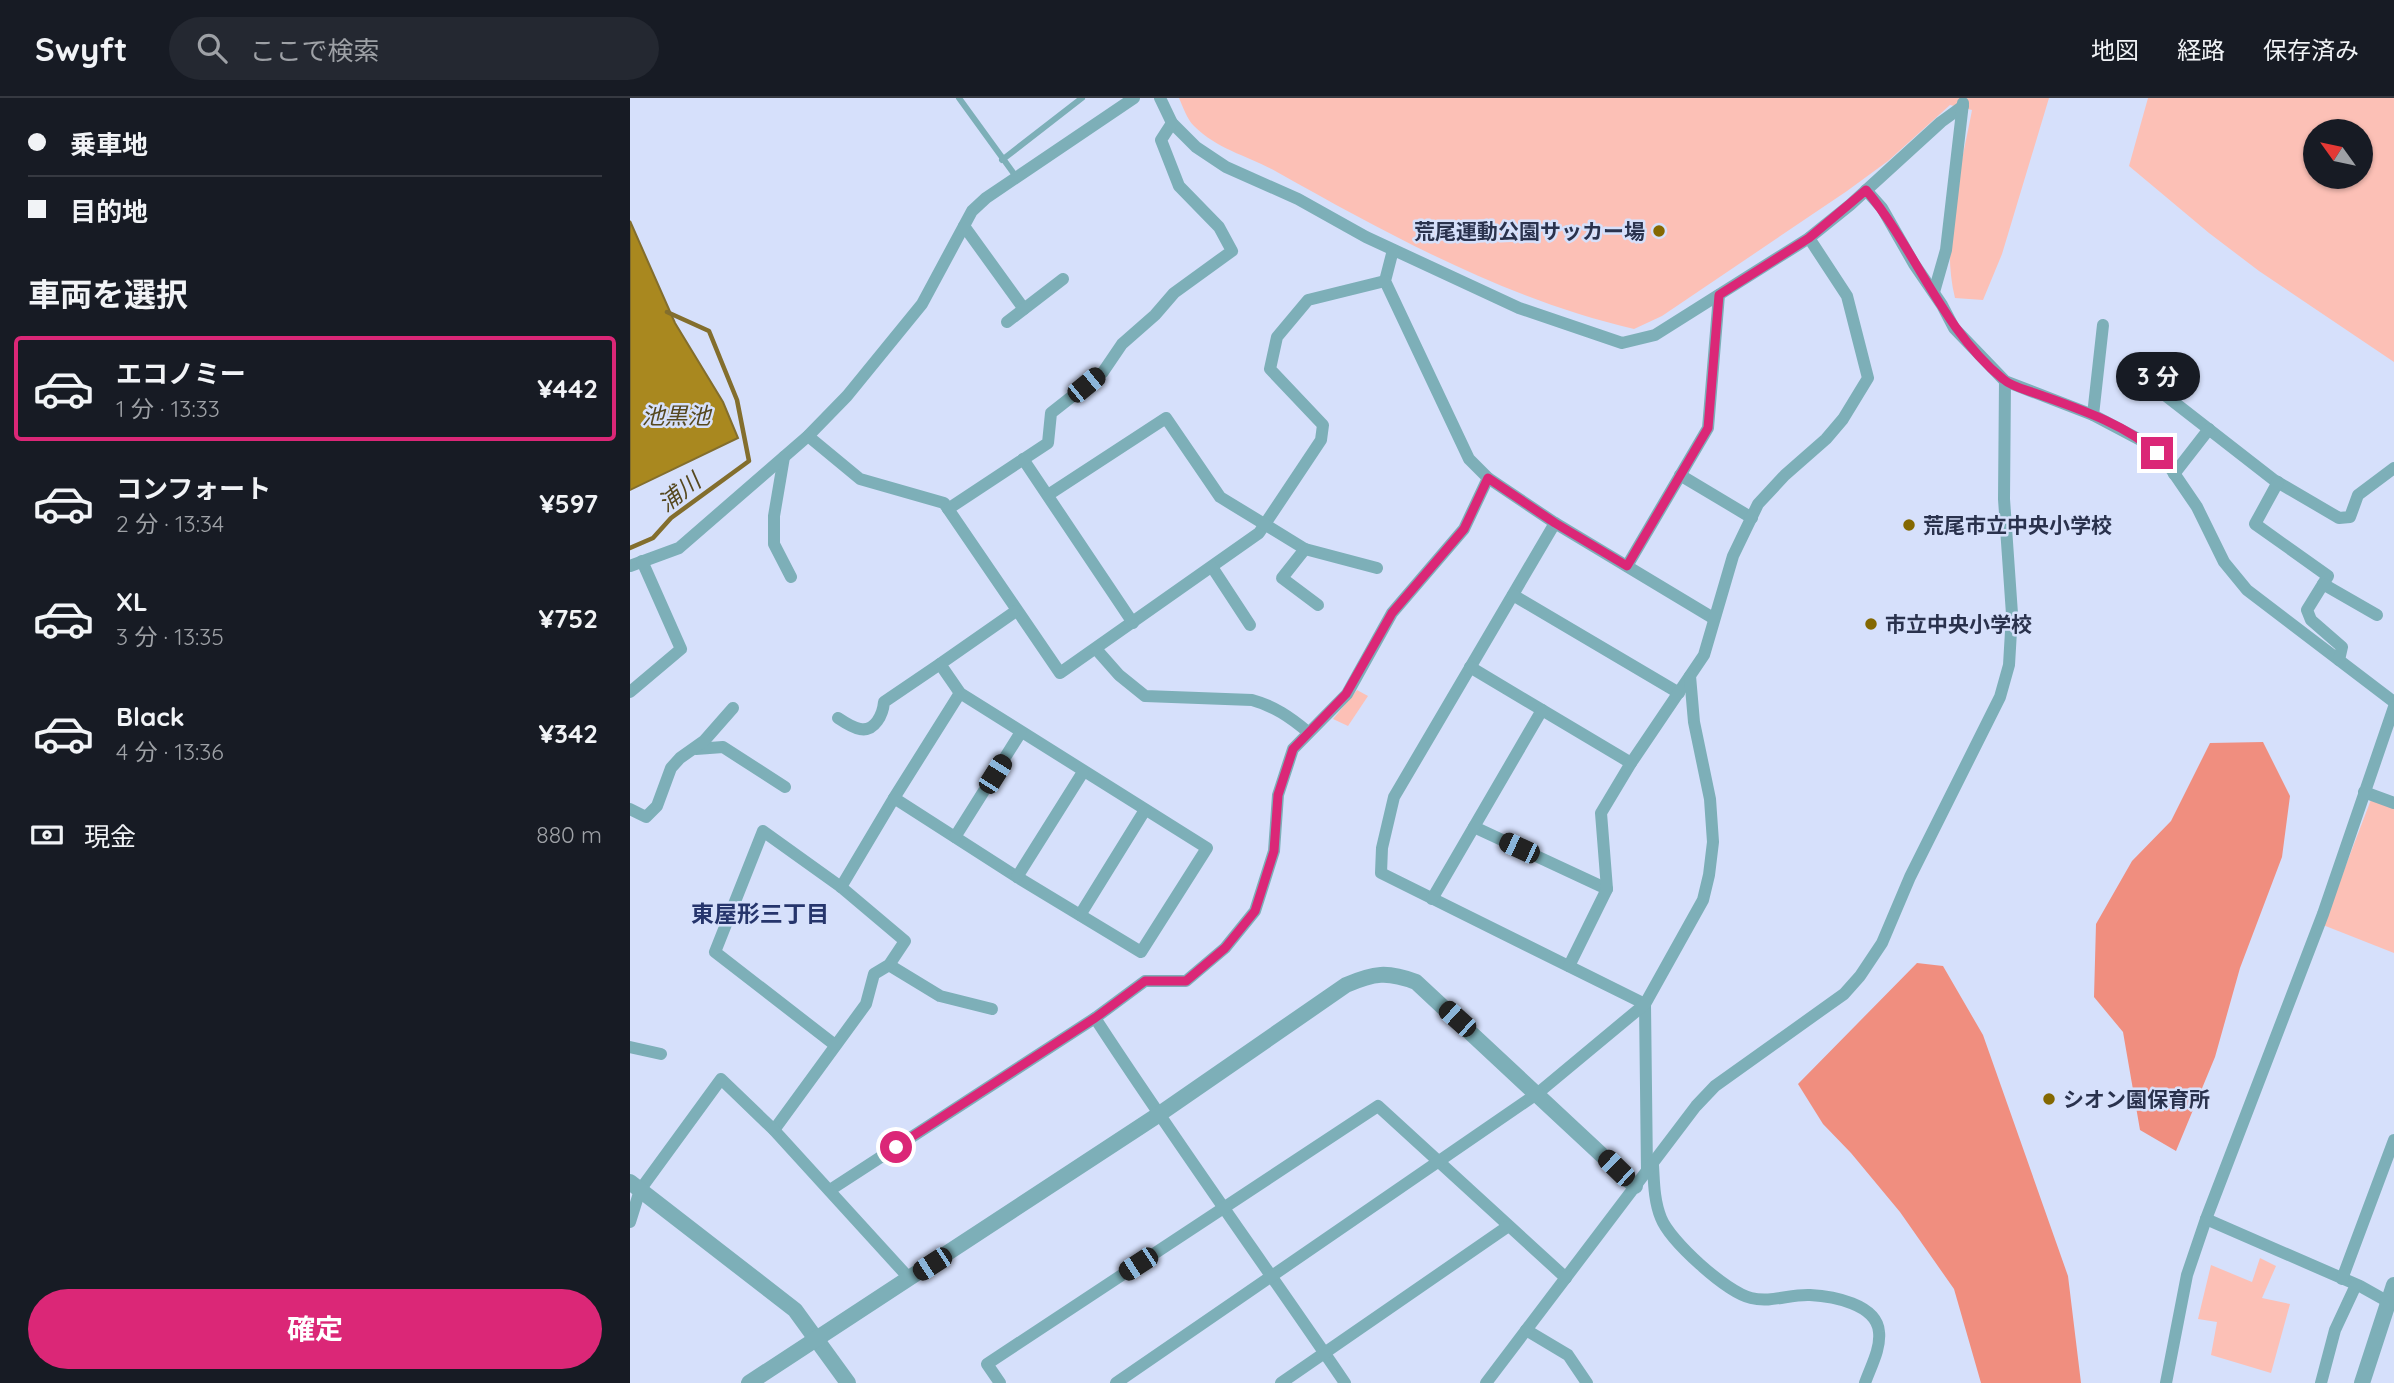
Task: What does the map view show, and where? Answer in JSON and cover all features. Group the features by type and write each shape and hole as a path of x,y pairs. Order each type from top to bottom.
{"street":[{"path":"630,692 681,649 636,564 679,548 808,436 847,396 922,304 972,211 986,198 1134,98"},
{"path":"1160,98 1172,123 1196,147 1226,167 1298,199 1366,237 1519,308 1622,343 1655,335 1809,238 1963,102"},
{"path":"1934,292 1946,250 1963,102"},
{"path":"948,509 1048,443 1051,413 1103,372 1122,344 1155,315 1174,293 1232,251 1219,227 1179,186 1161,140 1172,123"},
{"path":"1866,190 1882,208 1954,328 2005,381 2094,415 2146,443 2175,474 2197,508 2224,562 2247,590 2394,704 2323,914 2187,1275 2166,1383"},
{"path":"964,226 1024,309"},
{"path":"1569,966 1608,889 1601,813 1631,763 1704,655 1733,556 1758,504 1785,475 1826,439 1843,419 1868,378 1847,296 1809,238"},
{"path":"1394,250 1385,281 1469,459 1488,478 1555,523 1713,618"},
{"path":"1007,322 1063,279"},
{"path":"808,436 860,479 944,503 1060,673 1259,533 1321,440 1322,425 1270,369 1277,337 1308,300 1385,281"},
{"path":"1627,566 1708,428 1719,295"},
{"path":"2094,415 2103,325"},
{"path":"1486,1383 1696,1106 1716,1086 1844,994 1882,943 1910,877 2000,697 2009,664 2012,614 2004,499 2005,381"},
{"path":"2152,385 2278,482 2339,519 2350,517 2358,495 2394,468"},
{"path":"1048,495 1166,418 1220,497 1266,523 1304,549 1377,568"},
{"path":"2175,474 2210,429"},
{"path":"784,457 774,516 774,544 791,577"},
{"path":"1023,459 1133,622"},
{"path":"1680,475 1752,518"},
{"path":"830,1190 1095,1018 1145,981 1186,981 1225,948 1255,911 1274,851 1278,795 1293,749 1346,694 1392,613 1464,529 1488,478"},
{"path":"2278,482 2255,524 2328,576 2307,610 2311,620 2342,647 2339,660"},
{"path":"1555,523 1394,797 1382,848 1381,873 1645,1004"},
{"path":"1304,549 1282,578 1318,605"},
{"path":"1212,567 1250,625"},
{"path":"2323,584 2377,615"},
{"path":"1513,594 1679,693"},
{"path":"838,718 860,729 869,728 878,721 884,702 1016,611"},
{"path":"1096,649 1119,675 1146,696 1252,700 1283,712 1308,732"},
{"path":"894,798 1017,877 1142,952 1207,848 960,694 940,664"},
{"path":"1470,667 1631,763"},
{"path":"1116,1383 1538,1093 1645,1004 1703,900 1709,875 1713,842 1710,799 1694,722 1690,677"},
{"path":"841,887 960,694"},
{"path":"630,809 646,817 657,806 671,768 704,741 733,708"},
{"path":"1432,899 1542,710"},
{"path":"955,837 1021,732"},
{"path":"691,750 711,746 723,747 786,787"},
{"path":"1017,877 1083,772"},
{"path":"2364,792 2394,803"},
{"path":"1080,915 1145,810"},
{"path":"1474,827 1608,889"},
{"path":"774,1130 866,1004 874,974 889,965 905,941 841,887 763,831 715,952 835,1045"},
{"path":"889,965 940,996 992,1009"},
{"path":"749,1383 1158,1115 1346,985 1377,974 1396,974 1416,982 1635,1186"},
{"path":"1645,1004 1650,1168 1661,1219 1676,1241 1712,1275 1749,1298 1764,1300 1810,1295 1846,1301 1868,1312 1877,1321 1880,1333 1876,1354 1864,1383"},
{"path":"1095,1018 1158,1115 1273,1275 1345,1383"},
{"path":"630,1047 661,1054"},
{"path":"630,1222 635,1186 721,1079 774,1130 909,1279"},
{"path":"1000,1383 987,1364 1378,1106 1507,1227 1566,1278"},
{"path":"2343,1279 2394,1140"},
{"path":"635,1186 795,1310 848,1383"},
{"path":"2206,1219 2356,1284 2391,1303"},
{"path":"1281,1383 1507,1227"},
{"path":"2321,1383 2335,1330 2356,1284"},
{"path":"2362,1383 2391,1303 2394,1285"},
{"path":"1526,1330 1568,1355 1587,1383"}],"lane":[{"path":"959,98 1017,178"},
{"path":"1002,160 1082,98"}],"shaded area":[{"path":"1179,98 2049,98 2002,254 1983,300 1955,298 1951,275 1954,204 1972,110 1950,105 1888,161 1847,191 1662,316 1634,329 1540,301 1406,242 1266,166 1213,141 1192,123"},
{"path":"2148,98 2394,98 2394,362 2259,271 2129,166"},
{"path":"1357,690 1368,696 1348,726 1333,719"},
{"path":"2263,742 2290,796 2282,857 2240,968 2215,1057 2176,1151 2140,1130 2123,1032 2094,997 2096,924 2132,861 2171,821 2210,743"},
{"path":"2372,797 2394,806 2394,953 2323,925"},
{"path":"1917,963 1943,966 1983,1035 2068,1276 2081,1383 1981,1383 1954,1289 1900,1212 1823,1124 1798,1084"},
{"path":"2260,1258 2276,1266 2262,1298 2290,1304 2271,1373 2211,1355 2217,1322 2198,1319 2211,1265 2252,1282"}],"water":[{"name":"池黒池","path":"630,221 675,323 723,402 738,438 630,490"}],"waterway":[{"name":"浦川","path":"630,548 653,538 671,518 749,461 737,400 709,331 667,312"}],"place":[{"name":"荒尾運動公園サッカー場","path":"1659,231"},
{"name":"荒尾市立中央小学校","path":"1909,525"},
{"name":"市立中央小学校","path":"1871,624"},
{"name":"シオン園保育所","path":"2049,1099"}],"district":[{"name":"東屋形三丁目","path":"760,913"}],"route":[{"path":"896,1147 1095,1018 1145,981 1186,981 1225,948 1255,911 1274,851 1278,795 1293,749 1346,694 1392,613 1464,529 1488,478 1555,523 1627,566 1708,428 1719,295 1809,238 1866,190 1882,208 1954,328 2005,381 2094,415 2146,443 2157,453"}]}
